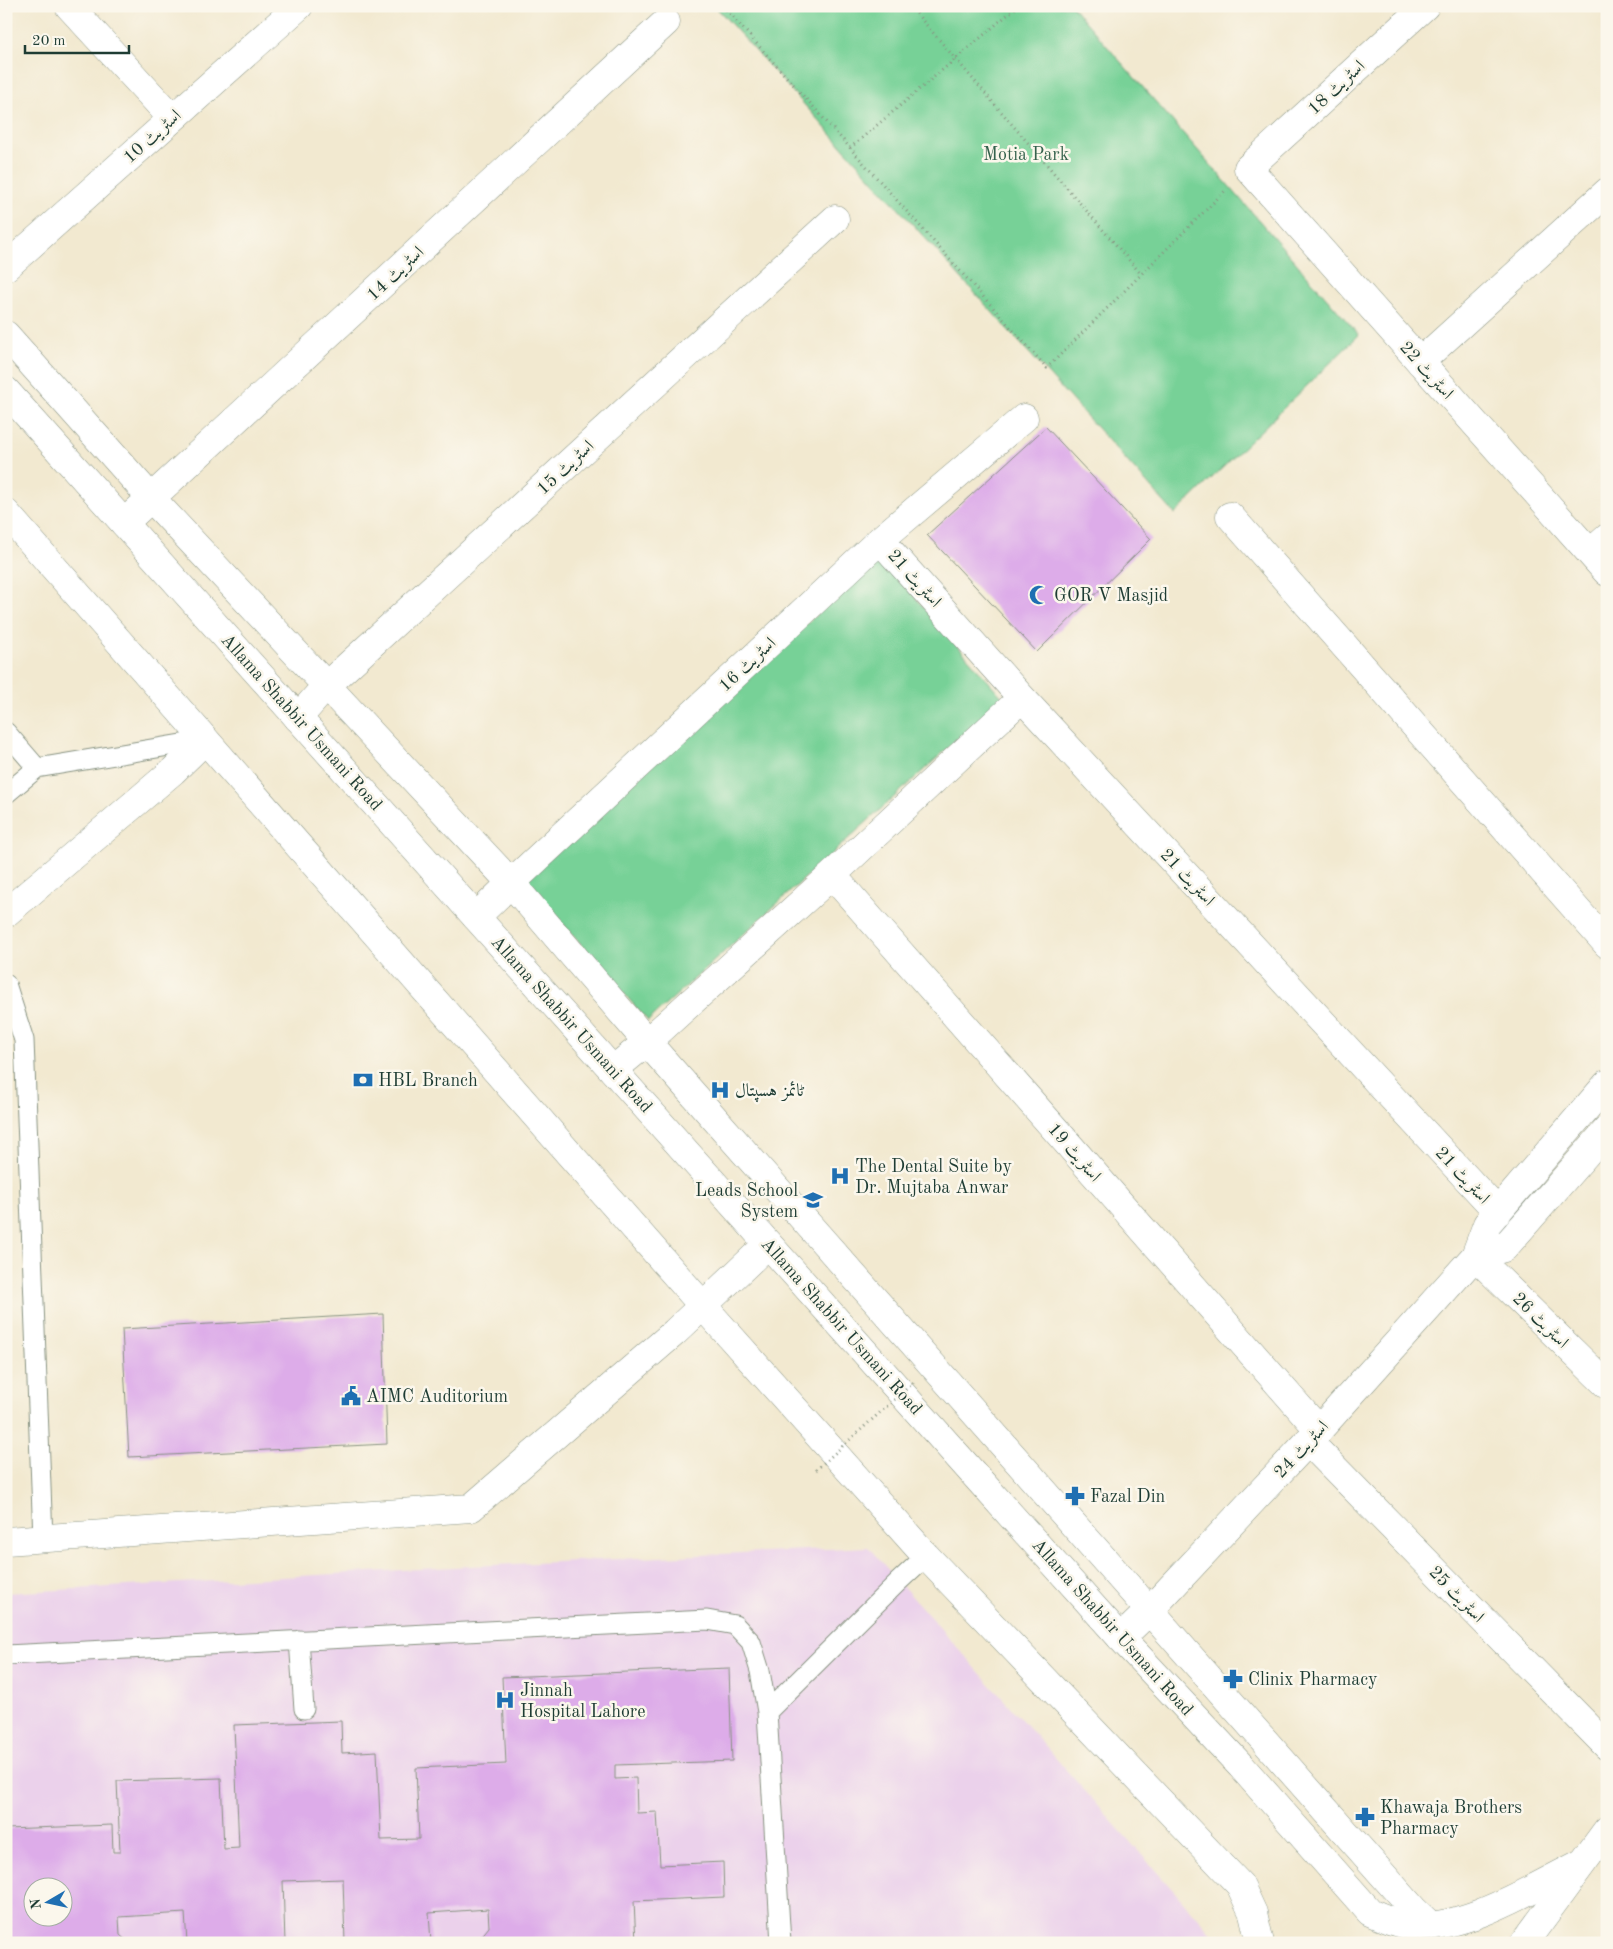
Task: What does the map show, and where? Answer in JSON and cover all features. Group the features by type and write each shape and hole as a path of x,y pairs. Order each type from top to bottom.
{"street":[{"path":"69,6 172,118"},
{"name":"اسٹریٹ 10","path":"6,267 298,6"},
{"name":"اسٹریٹ 18","path":"1248,168 1425,6"},
{"name":"اسٹریٹ 14","path":"124,523 666,22"},
{"name":"اسٹریٹ 22","path":"1248,168 1420,362 1601,554"},
{"path":"1420,362 1607,192"},
{"name":"اسٹریٹ 15","path":"298,718 326,686 835,219"},
{"path":"6,335 151,498 510,883 646,1042 1414,1910 1430,1925"},
{"name":"Allama Shabbir Usmani Road","path":"6,391 1121,1638 1234,1760 1370,1912 1384,1919 1406,1925 1430,1925 1479,1913 1580,1864"},
{"name":"اسٹریٹ 16","path":"476,917 510,883 880,540 1024,418"},
{"path":"6,513 703,1306 926,1556 1240,1885 1253,1912 1260,1943"},
{"path":"1230,516 1607,944"},
{"name":"اسٹریٹ 21","path":"880,540 1022,698 1498,1212"},
{"path":"613,1070 832,874 1022,698"},
{"path":"6,913 172,771 205,740"},
{"name":"اسٹریٹ 19","path":"832,874 1313,1436"},
{"name":"اسٹریٹ 24","path":"1121,1638 1150,1610 1313,1436 1475,1256 1487,1224 1607,1084"},
{"path":"1475,1256 1504,1248 1607,1130"},
{"path":"6,1541 471,1508 703,1306 768,1244"},
{"name":"اسٹریٹ 26","path":"1475,1256 1607,1385"},
{"name":"اسٹریٹ 25","path":"1313,1436 1607,1746"},
{"path":"1524,1943 1580,1864 1607,1830"}],"lane":[{"path":"6,732 37,768"},
{"path":"6,794 37,768 205,740"},
{"path":"6,984 24,1040 43,1539"},
{"path":"767,1712 926,1556"},
{"path":"6,1655 707,1620 735,1625 751,1642 760,1671 767,1712 781,1943"},
{"path":"299,1640 304,1709"}],"path":[{"path":"723,6 1047,368 1248,168"},
{"path":"910,6 1141,274"},
{"path":"850,148 1018,6"},
{"path":"816,1470 914,1382"}],"shaded area":[{"name":"Jinnah Hospital Lahore","path":"868,1547 1220,1943 6,1943 6,1593 454,1567"}],"green space":[{"name":"Motia Park","path":"715,6 1072,6 1359,335 1175,514"},
{"path":"880,557 1003,698 648,1021 525,880"}],"building":[{"name":"GOR V Masjid","path":"1046,427 1151,539 1037,652 927,535"},
{"path":"383,1314 387,1444 129,1457 122,1329"},
{"path":"729,1668 732,1761 615,1765 615,1779 636,1778 637,1813 657,1812 660,1865 723,1862 724,1897 634,1901 636,1943 476,1943 489,1927 488,1909 429,1913 431,1943 345,1943 343,1879 283,1881 285,1943 187,1943 185,1913 119,1917 120,1935 129,1943 6,1943 6,1829 112,1825 113,1852 120,1852 117,1781 221,1778 224,1849 239,1848 234,1725 341,1721 342,1753 377,1751 381,1840 419,1839 416,1768 506,1764 502,1677"}],"place":[{"name":"GOR V Masjid","path":"1039,595"},
{"name":"HBL Branch","path":"363,1080"},
{"name":"ٹائمز ہسپتال","path":"720,1090"},
{"name":"The Dental Suite by Dr. Mujtaba Anwar","path":"840,1176"},
{"name":"Leads School System","path":"813,1200"},
{"name":"AIMC Auditorium","path":"351,1396"},
{"name":"Fazal Din","path":"1075,1496"},
{"name":"Clinix Pharmacy","path":"1233,1679"},
{"name":"Jinnah Hospital Lahore","path":"505,1700"},
{"name":"Khawaja Brothers Pharmacy","path":"1365,1817"}]}
